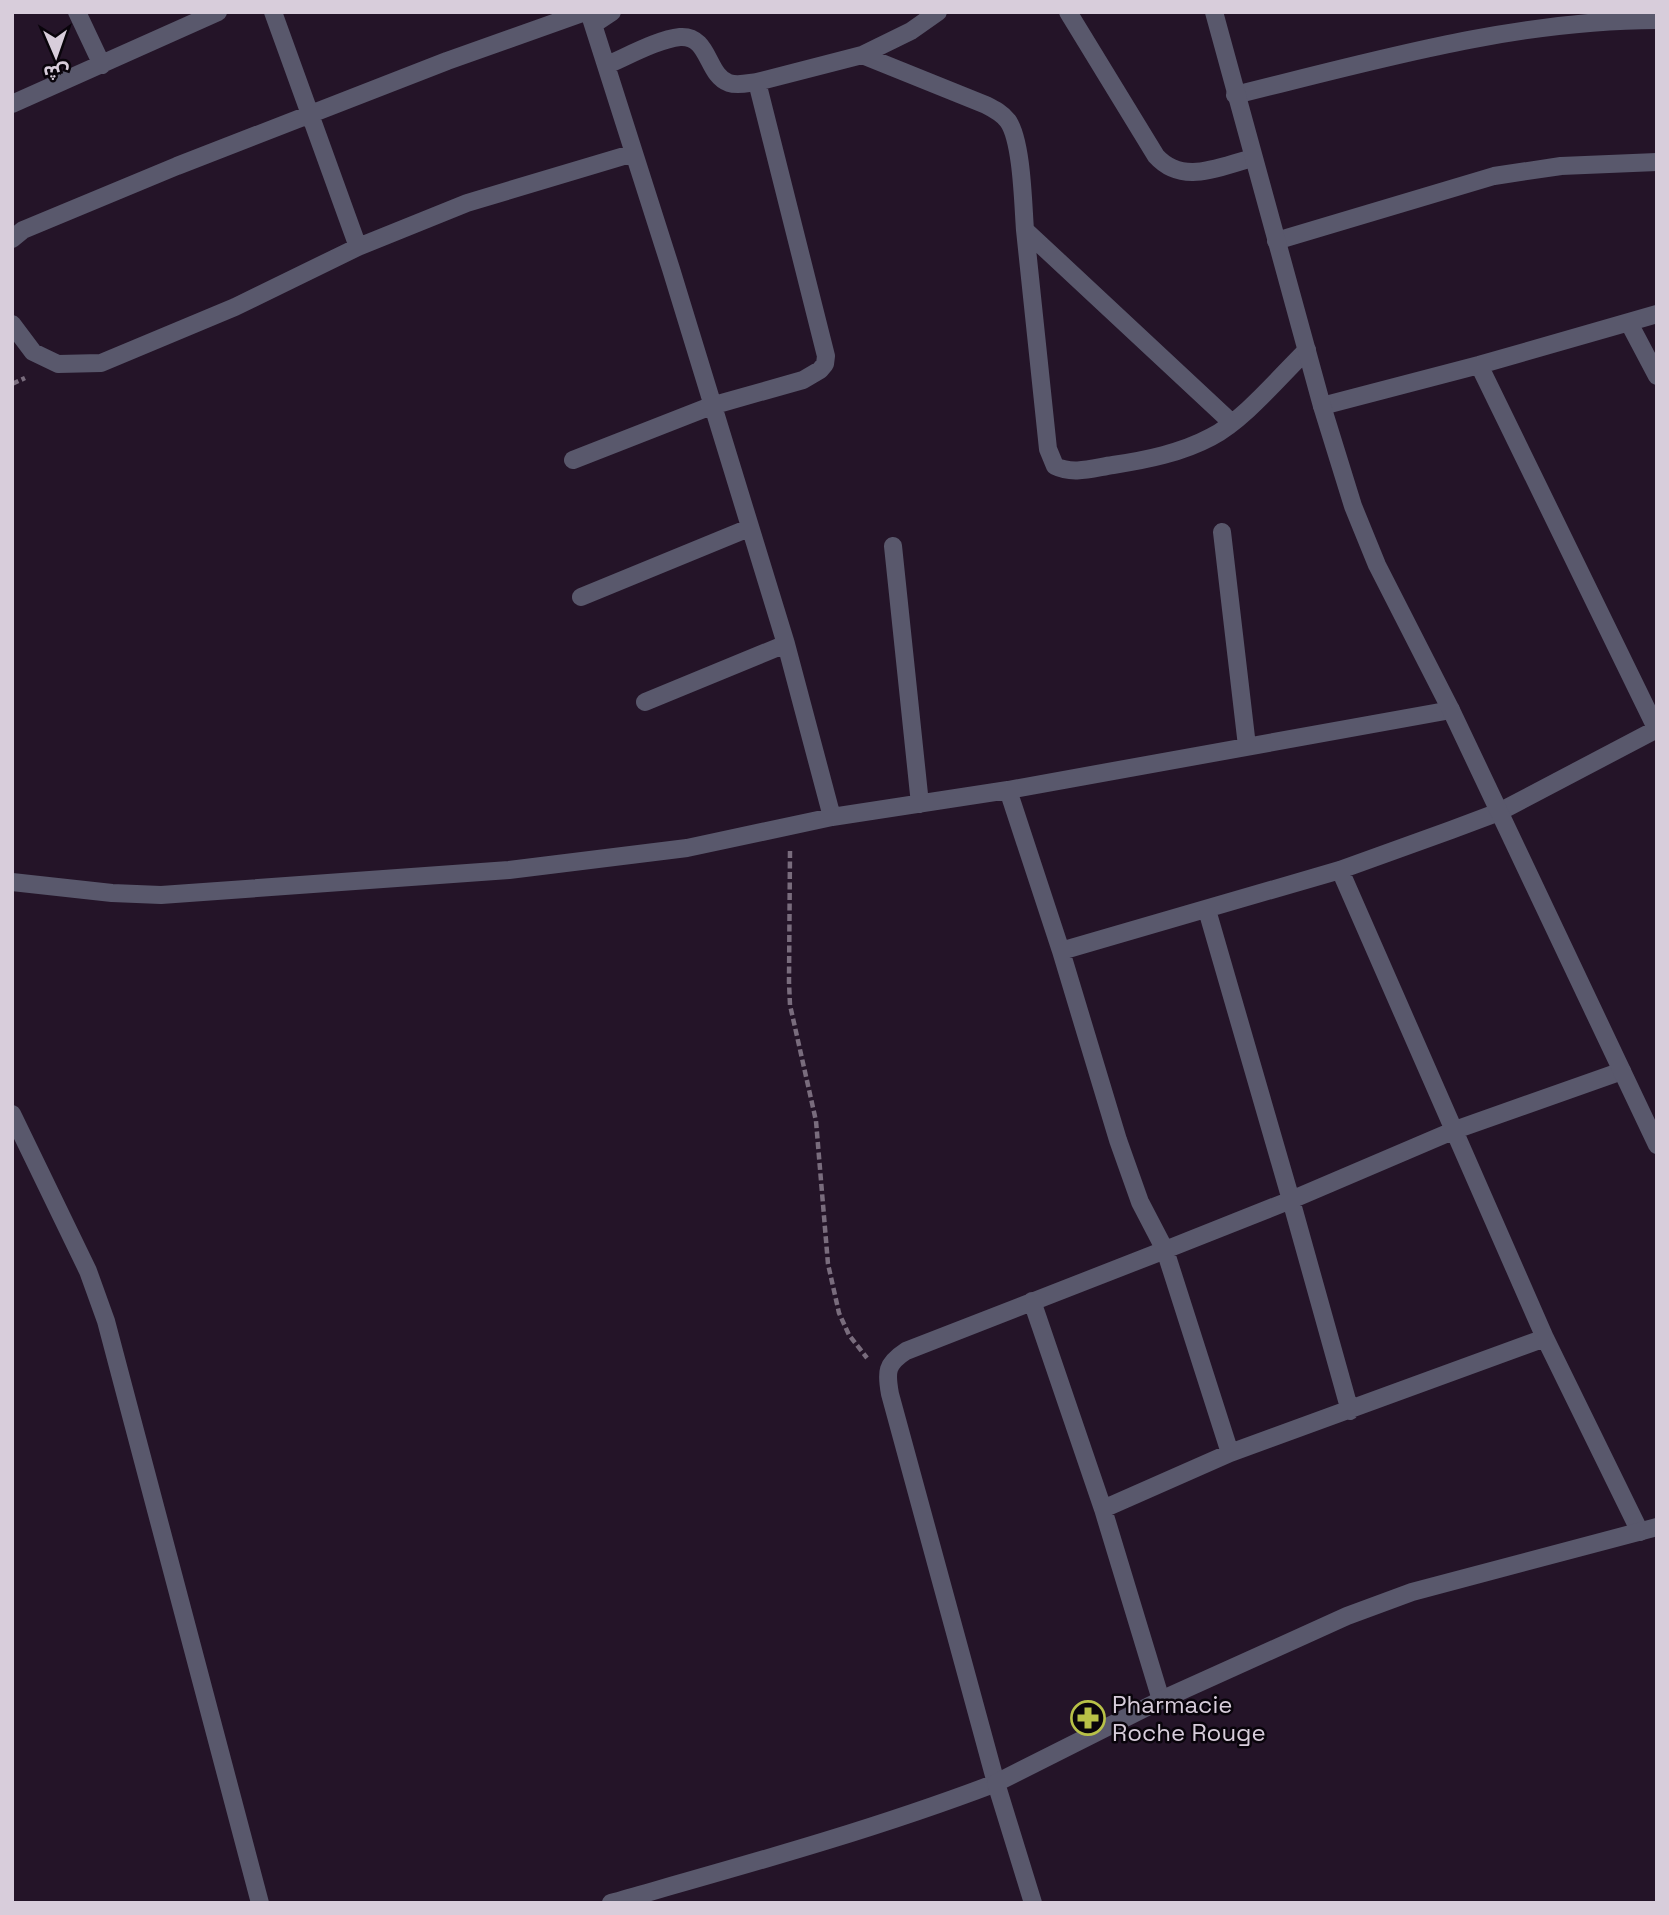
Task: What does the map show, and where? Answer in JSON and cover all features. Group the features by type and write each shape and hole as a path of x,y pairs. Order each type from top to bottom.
{"street":[{"path":"77,12 102,65"},
{"path":"12,104 218,12"},
{"path":"273,12 358,247"},
{"path":"12,239 23,230 447,61 589,16 612,12"},
{"path":"607,65 667,40 687,37 700,45 720,78 726,82 757,82 862,55 900,38 938,12"},
{"path":"1068,12 1164,165 1182,173 1196,173 1253,158"},
{"path":"1214,12 1322,406 1353,506 1377,565 1451,710 1657,1145"},
{"path":"589,16 607,65 786,644 832,817"},
{"path":"1236,95 1412,52 1491,37 1560,26 1657,20"},
{"path":"862,55 986,105 1001,113 1009,122 1017,148 1048,449 1055,466 1076,471 1154,457 1213,436 1232,423 1307,350"},
{"path":"573,460 711,406 803,380 825,364 826,356 757,82"},
{"path":"12,324 33,352 58,364 101,363 234,307 358,247 467,203 634,153"},
{"path":"1276,241 1493,176 1561,166 1657,162"},
{"path":"1025,230 1232,423"},
{"path":"1322,406 1657,314"},
{"path":"1629,323 1657,376"},
{"path":"1061,951 1340,870 1499,812 1657,729 1479,365"},
{"path":"581,597 749,528"},
{"path":"1222,532 1247,746"},
{"path":"893,546 920,804"},
{"path":"645,702 786,644"},
{"path":"12,882 112,893 161,895 509,870 687,848 832,817 1008,790 1451,710"},
{"path":"1008,790 1061,951 1118,1140 1140,1202 1165,1250 1230,1453"},
{"path":"611,1903 833,1840 996,1783 1161,1700 1346,1616 1412,1592 1648,1530 1545,1338 1340,870"},
{"path":"1207,910 1350,1411"},
{"path":"1033,1903 996,1783 888,1381 890,1365 894,1359 906,1351 1291,1200 1455,1130 1622,1071"},
{"path":"12,1114 88,1271 106,1321 260,1903"},
{"path":"1032,1301 1103,1509 1161,1700"},
{"path":"1103,1509 1230,1453 1545,1338"}],"path":[{"path":"790,826 790,1005 816,1121 828,1264 839,1313 849,1335 888,1381"}],"place":[{"name":"Pharmacie Roche Rouge","path":"1088,1718"}]}
